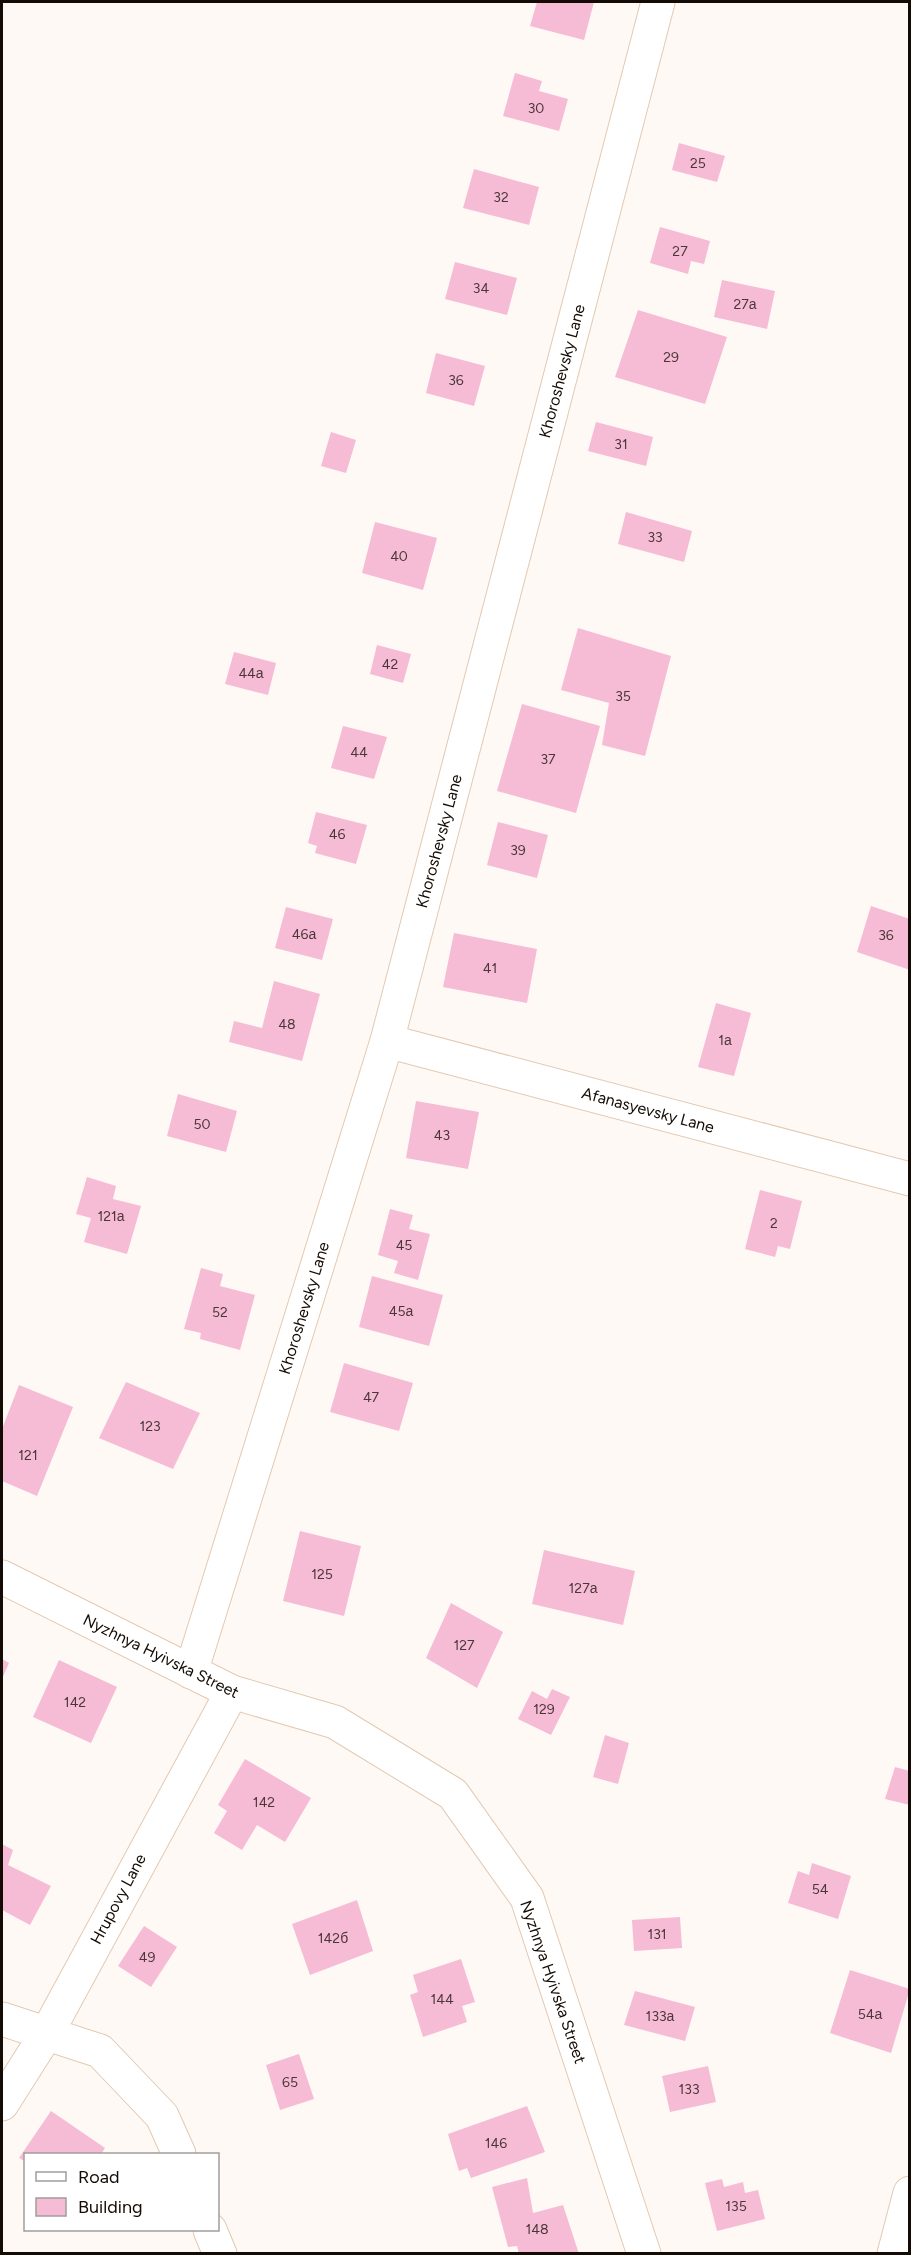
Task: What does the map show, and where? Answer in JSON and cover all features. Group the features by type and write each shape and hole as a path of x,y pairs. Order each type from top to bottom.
{"street":[{"name":"Khoroshevsky Lane","path":"191,1672 387,1041 658,2"},
{"name":"Afanasyevsky Lane","path":"387,1041 909,1179"},
{"name":"Nyzhnya Hyivska Street","path":"2,1577 232,1692 334,1722 453,1794 526,1898 644,2253"},
{"name":"Hrupovy Lane","path":"2,2104 47,2033 232,1692"},
{"path":"2,2019 100,2051 162,2116 179,2153"},
{"path":"894,2253 909,2193"},
{"path":"211,2231 220,2253"}],"building":[{"path":"537,2 594,2 584,40 530,26"},
{"path":"515,73 542,81 539,91 568,99 559,131 503,116"},
{"path":"679,143 725,156 717,182 672,170"},
{"path":"474,169 539,187 529,225 463,208"},
{"path":"660,227 710,241 704,264 691,261 688,274 650,263"},
{"path":"455,262 517,278 507,315 445,299"},
{"path":"722,280 775,291 767,329 714,317"},
{"path":"638,310 727,337 705,404 615,377"},
{"path":"436,353 485,366 474,406 426,393"},
{"path":"596,422 653,437 646,466 588,451"},
{"path":"331,432 356,440 346,473 321,466"},
{"path":"626,512 692,531 684,562 618,544"},
{"path":"375,522 437,538 423,590 362,573"},
{"path":"578,628 671,656 645,756 602,745 609,703 561,690"},
{"path":"377,645 411,654 403,683 370,674"},
{"path":"234,652 276,663 268,695 225,684"},
{"path":"522,704 600,726 576,813 497,791"},
{"path":"343,726 387,737 374,779 331,768"},
{"path":"316,812 367,825 356,864 315,853 317,846 308,843"},
{"path":"498,822 548,835 537,878 487,865"},
{"path":"871,906 910,919 910,970 857,952"},
{"path":"286,907 333,919 322,960 275,948"},
{"path":"454,933 537,949 527,1003 443,987"},
{"path":"274,981 320,994 302,1061 229,1042 234,1021 262,1028"},
{"path":"716,1003 751,1013 734,1076 698,1067"},
{"path":"178,1094 237,1111 226,1152 167,1136"},
{"path":"416,1101 479,1112 468,1169 406,1158"},
{"path":"87,1177 116,1186 113,1199 141,1206 127,1254 84,1242 91,1218 76,1214"},
{"path":"760,1190 802,1201 790,1249 778,1246 775,1257 745,1249"},
{"path":"390,1209 413,1215 409,1229 430,1234 418,1280 394,1273 398,1261 378,1255"},
{"path":"201,1268 223,1274 220,1286 255,1295 240,1350 200,1339 201,1333 184,1329"},
{"path":"372,1276 443,1295 429,1346 359,1327"},
{"path":"344,1363 413,1383 399,1431 330,1412"},
{"path":"126,1382 200,1413 173,1469 99,1438"},
{"path":"19,1385 73,1407 37,1496 2,1481 2,1429"},
{"path":"300,1531 361,1546 344,1616 283,1601"},
{"path":"544,1550 635,1571 623,1625 532,1604"},
{"path":"451,1603 503,1632 477,1688 426,1658"},
{"path":"2,1659 9,1663 2,1679"},
{"path":"59,1660 117,1687 91,1743 33,1717"},
{"path":"552,1689 570,1697 551,1735 518,1719 532,1691 547,1699"},
{"path":"605,1735 629,1743 618,1784 593,1777"},
{"path":"245,1759 311,1798 285,1842 257,1825 242,1850 214,1833 227,1811 218,1805"},
{"path":"895,1767 910,1771 910,1805 885,1799"},
{"path":"2,1844 13,1850 8,1865 51,1886 30,1925 2,1910"},
{"path":"812,1863 851,1876 838,1919 788,1903 798,1871 809,1875"},
{"path":"357,1900 373,1951 310,1975 292,1924"},
{"path":"680,1917 682,1948 634,1951 632,1920"},
{"path":"144,1926 177,1947 151,1987 118,1966"},
{"path":"461,1959 475,2002 462,2006 467,2022 423,2037 410,1995 418,1992 413,1975"},
{"path":"850,1970 910,1989 891,2053 830,2033"},
{"path":"635,1991 695,2007 685,2041 624,2025"},
{"path":"299,2054 314,2099 280,2110 266,2065"},
{"path":"708,2066 716,2102 670,2112 662,2076"},
{"path":"527,2106 545,2152 471,2178 467,2168 459,2171 448,2134"},
{"path":"51,2111 105,2148 102,2153 24,2153 24,2161 19,2158"},
{"path":"527,2178 533,2213 563,2205 579,2254 519,2254 517,2246 508,2247 492,2187"},
{"path":"722,2179 724,2187 743,2182 745,2193 758,2190 765,2219 717,2231 705,2183"}]}
